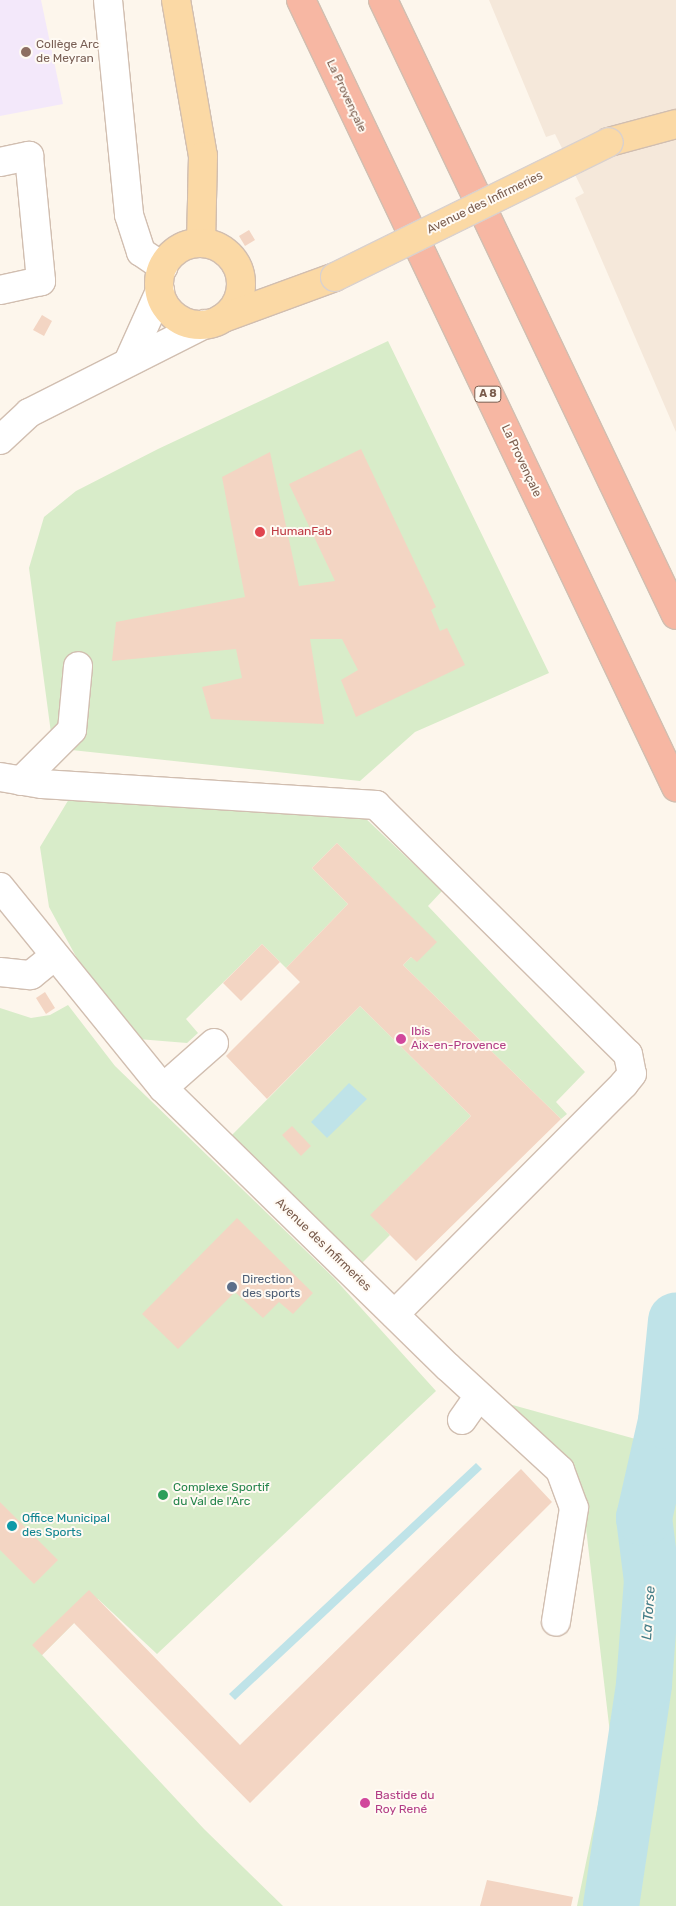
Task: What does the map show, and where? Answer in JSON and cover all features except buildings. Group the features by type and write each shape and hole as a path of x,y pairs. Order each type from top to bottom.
{"highway":[{"name":"La Provençale","path":"301,0 676,787"},
{"path":"383,0 676,615"},
{"path":"606,471 676,588"}],"main road":[{"path":"176,0 203,156 201,243"},
{"name":"Avenue des Infirmeries","path":"214,321 296,289 335,277 609,142 676,124"},
{"path":"201,243 230,256 240,276 238,300 214,321 181,320 171,312 161,279 178,250 201,243"},
{"path":"240,276 296,289"}],"street":[{"path":"108,0 130,215 141,252 161,279"},
{"path":"0,162 29,156 41,281 0,290"},
{"name":"Avenue des Infirmeries","path":"129,360 161,279"},
{"name":"Avenue des Infirmeries","path":"0,440 29,413 106,377 129,360 214,321"},
{"path":"10,779 72,730 78,666"},
{"path":"10,779 376,805 628,1054 632,1074 624,1084 395,1314"},
{"name":"Avenue des Infirmeries","path":"0,888 53,957 163,1088 479,1396 560,1470 574,1508 556,1622"},
{"path":"0,972 31,975 53,957"},
{"path":"163,1088 214,1043"},
{"path":"462,1420 479,1396"}],"shaded area":[{"name":"Collège Arc de Meyran","path":"0,0 41,0 63,104 0,116"},
{"path":"489,0 676,0 676,432 575,198 584,193 555,134 546,137"}],"green space":[{"name":"HumanFab","path":"388,341 549,673 415,732 360,781 53,748 29,568 44,517 76,491 158,449"},
{"path":"69,799 363,816 442,891 428,906 585,1072 556,1102 567,1114 561,1119 403,965 411,957 417,961 436,942 337,843 312,868 348,904 286,968 262,944 186,1019 198,1033 187,1043 138,1039 91,984 49,907 40,847"},
{"name":"Complexe Sportif du Val de l'Arc","path":"68,1005 115,1066 334,1278 436,1391 157,1654 98,1599 42,1655 204,1829 283,1906 0,1906 0,1008 31,1018 50,1015"},
{"path":"360,1006 471,1116 371,1215 390,1235 361,1264 232,1135"},
{"path":"502,1402 650,1443 676,1465 676,1906 577,1906 611,1742 584,1511"}],"water":[{"path":"349,1083 367,1099 327,1138 311,1122"},
{"path":"476,1463 482,1469 235,1700 229,1694"}],"waterway":[{"name":"La Torse","path":"611,1906 644,1684 652,1581 644,1518 666,1421 676,1320"}],"place":[{"name":"Collège Arc de Meyran","path":"26,52"},
{"name":"HumanFab","path":"260,532"},
{"name":"Ibis Aix-en-Provence","path":"401,1039"},
{"name":"Direction des sports","path":"232,1287"},
{"name":"Complexe Sportif du Val de l'Arc","path":"163,1495"},
{"name":"Office Municipal des Sports","path":"12,1526"},
{"name":"Bastide du Roy René","path":"365,1803"}]}
